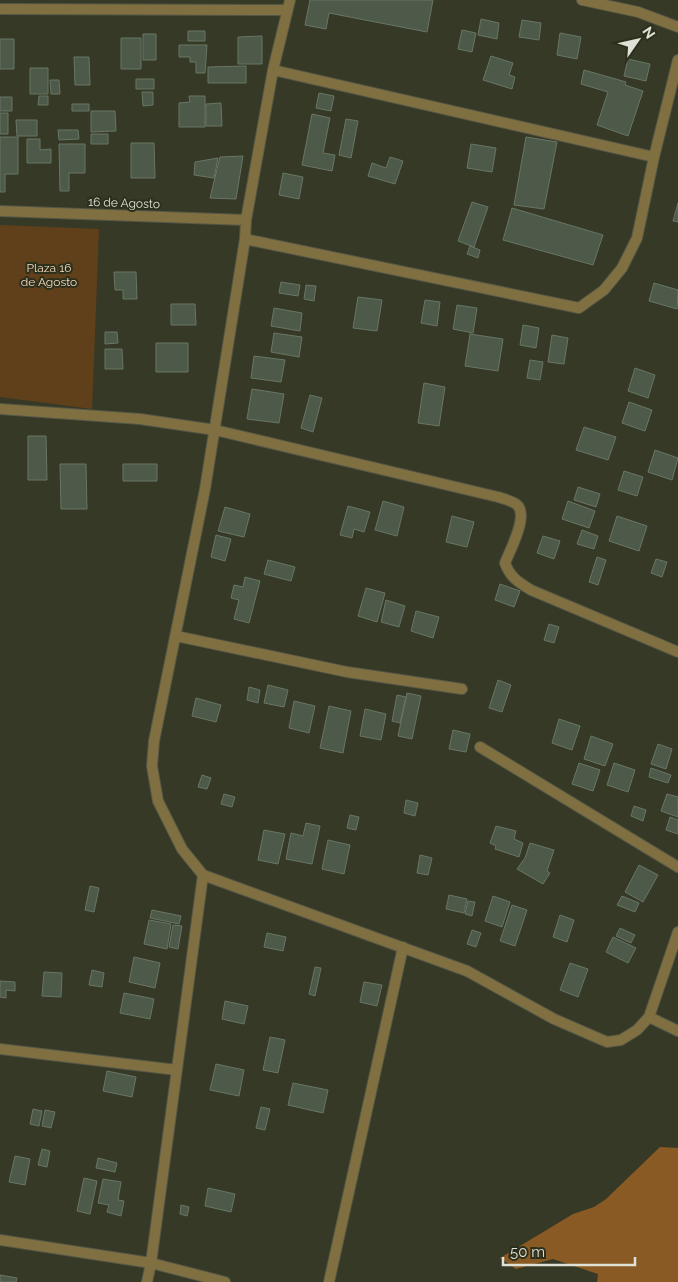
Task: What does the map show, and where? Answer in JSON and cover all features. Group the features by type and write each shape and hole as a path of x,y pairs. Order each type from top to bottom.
{"street":[{"path":"582,0 638,12 678,27"},
{"path":"0,9 288,5 273,70 246,220 245,240 215,430 154,741 152,766 158,801 182,849 204,875 467,971 554,1020 608,1042 621,1040 637,1030 649,1016 678,932"},
{"path":"245,240 579,308 604,290 622,268 637,238 654,157 678,60"},
{"path":"273,70 654,157"},
{"name":"16 de Agosto","path":"0,211 246,220"},
{"path":"0,409 140,419 215,430 498,497 517,504 522,512 521,521 505,563 514,579 531,590 678,652"},
{"path":"176,636 347,672 462,689"},
{"path":"480,747 678,868"},
{"path":"147,1282 204,875"},
{"path":"330,1282 402,947"},
{"path":"649,1016 678,1032"},
{"path":"0,1050 177,1070"},
{"path":"0,1240 151,1262 224,1282"}],"green space":[{"name":"Plaza 16 de Agosto","path":"0,225 99,229 92,409 0,397"}],"shaded area":[{"path":"660,1147 678,1148 678,1282 597,1282 598,1274 553,1259 516,1269 500,1258 573,1214 594,1207 606,1199"}],"building":[{"path":"310,0 433,0 427,32 329,13 326,29 305,25"},
{"path":"481,19 499,23 497,39 478,35"},
{"path":"522,20 541,23 539,40 519,37"},
{"path":"462,30 476,33 472,52 458,49"},
{"path":"188,31 205,31 205,41 188,41"},
{"path":"560,33 581,37 577,59 557,55"},
{"path":"143,34 156,34 156,60 143,60"},
{"path":"262,36 262,64 238,64 238,37"},
{"path":"121,38 141,38 141,69 121,69"},
{"path":"0,39 14,39 14,69 0,69"},
{"path":"179,45 207,45 205,73 196,73 196,62 190,62 190,57 179,57"},
{"path":"491,56 513,63 509,75 515,77 512,89 483,80"},
{"path":"74,57 89,57 90,85 75,85"},
{"path":"628,59 650,64 646,81 624,76"},
{"path":"246,66 246,83 208,83 208,67"},
{"path":"30,68 48,68 48,94 30,94"},
{"path":"584,70 626,82 625,85 643,91 628,136 597,125 608,92 581,84"},
{"path":"136,79 154,79 154,89 136,89"},
{"path":"50,80 59,80 60,94 51,94"},
{"path":"142,92 153,92 153,105 143,106"},
{"path":"319,93 334,96 331,111 316,108"},
{"path":"39,96 48,96 48,105 38,105"},
{"path":"189,96 205,96 205,127 179,127 179,103 190,102"},
{"path":"0,97 12,97 12,111 0,111"},
{"path":"221,103 222,126 206,126 206,104"},
{"path":"72,104 89,104 89,111 72,111"},
{"path":"91,111 115,111 116,131 91,132"},
{"path":"0,113 8,113 8,134 0,134"},
{"path":"312,114 330,118 323,153 335,155 332,171 302,165"},
{"path":"346,119 358,121 351,158 339,155"},
{"path":"16,120 37,120 37,136 17,136"},
{"path":"58,130 78,130 79,139 59,140"},
{"path":"91,134 108,134 108,144 91,144"},
{"path":"0,137 18,137 18,174 5,174 5,192 0,192"},
{"path":"526,137 557,142 544,209 514,205"},
{"path":"27,139 40,139 40,150 51,149 51,163 27,163"},
{"path":"131,143 154,143 155,178 131,178"},
{"path":"59,144 85,144 85,173 69,173 69,191 60,191"},
{"path":"471,144 496,148 492,172 467,168"},
{"path":"243,156 236,199 210,198 220,157"},
{"path":"390,157 403,161 395,184 368,176 372,163 386,168"},
{"path":"218,158 214,178 194,175 195,162"},
{"path":"283,173 303,177 299,199 279,195"},
{"path":"472,202 488,207 474,247 458,241"},
{"path":"678,203 678,222 673,221"},
{"path":"512,208 603,235 593,265 503,240"},
{"path":"470,246 480,250 478,258 467,254"},
{"path":"114,272 136,272 137,299 123,299 123,290 115,290"},
{"path":"281,282 300,285 298,296 279,293"},
{"path":"654,283 678,290 677,309 649,301"},
{"path":"306,285 316,286 314,301 304,299"},
{"path":"358,297 382,300 377,331 353,328"},
{"path":"425,300 440,302 437,326 421,323"},
{"path":"171,304 195,304 196,325 171,325"},
{"path":"457,305 477,308 473,333 453,329"},
{"path":"274,308 302,313 300,331 271,326"},
{"path":"523,325 539,328 536,348 520,345"},
{"path":"105,332 117,332 118,343 105,344"},
{"path":"274,333 302,337 299,357 271,352"},
{"path":"470,334 503,339 498,371 465,366"},
{"path":"552,335 568,338 564,364 548,362"},
{"path":"156,343 188,343 188,372 156,372"},
{"path":"105,349 122,349 123,369 105,369"},
{"path":"254,356 285,360 281,382 251,378"},
{"path":"530,360 543,362 540,380 527,378"},
{"path":"635,368 655,375 648,398 628,391"},
{"path":"424,383 445,387 439,426 418,423"},
{"path":"252,389 284,394 279,423 247,419"},
{"path":"310,395 322,398 313,432 301,428"},
{"path":"629,402 652,410 645,431 622,423"},
{"path":"584,427 616,437 608,460 576,450"},
{"path":"28,436 46,436 47,480 28,480"},
{"path":"655,450 678,458 672,480 648,472"},
{"path":"60,464 86,464 87,509 61,509"},
{"path":"123,464 157,464 157,481 123,481"},
{"path":"624,471 643,477 637,496 618,490"},
{"path":"578,487 600,494 596,507 574,500"},
{"path":"383,501 404,507 397,536 375,530"},
{"path":"568,501 595,511 589,528 562,519"},
{"path":"348,506 370,512 364,532 354,529 352,538 340,535"},
{"path":"225,507 250,514 244,537 218,531"},
{"path":"452,516 474,522 467,547 446,542"},
{"path":"617,516 647,526 639,551 609,541"},
{"path":"582,530 598,536 594,549 577,544"},
{"path":"216,535 231,539 225,561 211,557"},
{"path":"543,536 560,541 554,559 537,553"},
{"path":"597,557 606,560 598,585 589,582"},
{"path":"656,559 667,562 662,577 651,573"},
{"path":"268,560 295,567 291,581 264,574"},
{"path":"245,577 260,581 249,623 234,619 239,600 231,598 234,585 243,587"},
{"path":"500,584 520,591 514,607 495,600"},
{"path":"366,588 385,593 377,622 358,616"},
{"path":"386,600 405,606 399,627 381,622"},
{"path":"416,611 439,617 433,638 411,631"},
{"path":"549,624 559,627 554,643 544,640"},
{"path":"498,680 511,685 502,712 489,708"},
{"path":"268,685 288,690 284,707 264,703"},
{"path":"249,687 260,690 258,703 247,700"},
{"path":"407,693 421,696 412,739 398,736"},
{"path":"397,695 406,697 400,723 392,721"},
{"path":"196,698 221,705 216,722 192,716"},
{"path":"294,701 315,706 309,733 289,728"},
{"path":"329,706 351,711 343,753 320,748"},
{"path":"365,709 386,714 381,740 360,736"},
{"path":"559,719 580,726 572,750 552,743"},
{"path":"453,730 470,734 466,752 449,749"},
{"path":"591,736 613,744 605,766 584,759"},
{"path":"658,744 672,749 666,769 651,764"},
{"path":"579,763 600,770 593,791 572,784"},
{"path":"614,763 635,770 628,792 607,785"},
{"path":"651,768 671,775 668,783 649,777"},
{"path":"202,775 211,778 207,789 198,787"},
{"path":"224,794 235,797 232,807 221,804"},
{"path":"667,794 678,797 678,817 661,811"},
{"path":"406,800 418,803 415,816 404,813"},
{"path":"634,806 646,810 643,821 631,816"},
{"path":"350,815 359,817 356,830 347,828"},
{"path":"670,817 678,820 678,834 666,830"},
{"path":"306,823 320,826 312,864 286,859 291,833 303,836"},
{"path":"496,826 516,831 514,839 523,843 519,857 495,849 496,846 490,843"},
{"path":"264,830 285,834 278,864 258,860"},
{"path":"328,840 350,845 344,874 322,869"},
{"path":"530,843 554,850 547,871 550,873 543,884 517,869 525,858"},
{"path":"420,855 432,858 428,875 417,873"},
{"path":"639,865 658,875 643,902 625,892"},
{"path":"90,886 99,888 94,912 85,910"},
{"path":"449,895 467,899 464,913 446,909"},
{"path":"493,896 510,902 502,927 485,921"},
{"path":"622,896 639,903 635,912 617,905"},
{"path":"468,901 475,902 472,916 465,914"},
{"path":"512,905 527,910 515,946 500,941"},
{"path":"152,910 181,916 179,924 150,918"},
{"path":"560,915 574,920 567,942 553,937"},
{"path":"149,920 171,924 167,949 144,944"},
{"path":"173,925 182,926 178,949 169,947"},
{"path":"620,928 635,935 631,943 616,936"},
{"path":"472,930 481,933 476,947 467,944"},
{"path":"267,933 286,937 283,951 264,947"},
{"path":"613,937 636,948 628,963 606,952"},
{"path":"134,957 160,963 155,988 129,982"},
{"path":"570,963 588,969 578,997 560,990"},
{"path":"315,967 321,968 315,996 309,994"},
{"path":"92,970 104,973 102,987 89,985"},
{"path":"44,972 62,973 61,997 42,996"},
{"path":"0,981 15,982 15,991 6,990 6,998 0,997"},
{"path":"364,982 382,985 377,1006 360,1002"},
{"path":"124,993 154,999 150,1019 120,1013"},
{"path":"225,1001 248,1006 244,1024 222,1019"},
{"path":"270,1037 285,1040 278,1073 263,1070"},
{"path":"216,1064 244,1070 239,1096 210,1090"},
{"path":"107,1071 136,1077 132,1097 103,1091"},
{"path":"293,1083 328,1090 323,1113 288,1105"},
{"path":"261,1107 270,1109 265,1130 256,1128"},
{"path":"33,1109 42,1111 39,1126 30,1124"},
{"path":"45,1110 55,1112 51,1128 42,1126"},
{"path":"42,1149 50,1151 47,1167 38,1165"},
{"path":"15,1156 30,1159 25,1185 9,1182"},
{"path":"98,1158 117,1163 115,1172 96,1168"},
{"path":"84,1178 97,1181 90,1214 77,1211"},
{"path":"103,1179 121,1182 118,1200 124,1201 121,1216 107,1212 109,1205 98,1203"},
{"path":"208,1188 235,1194 231,1212 205,1206"},
{"path":"181,1205 189,1207 187,1216 180,1214"},
{"path":"0,1275 17,1278 16,1282 0,1282"}]}
